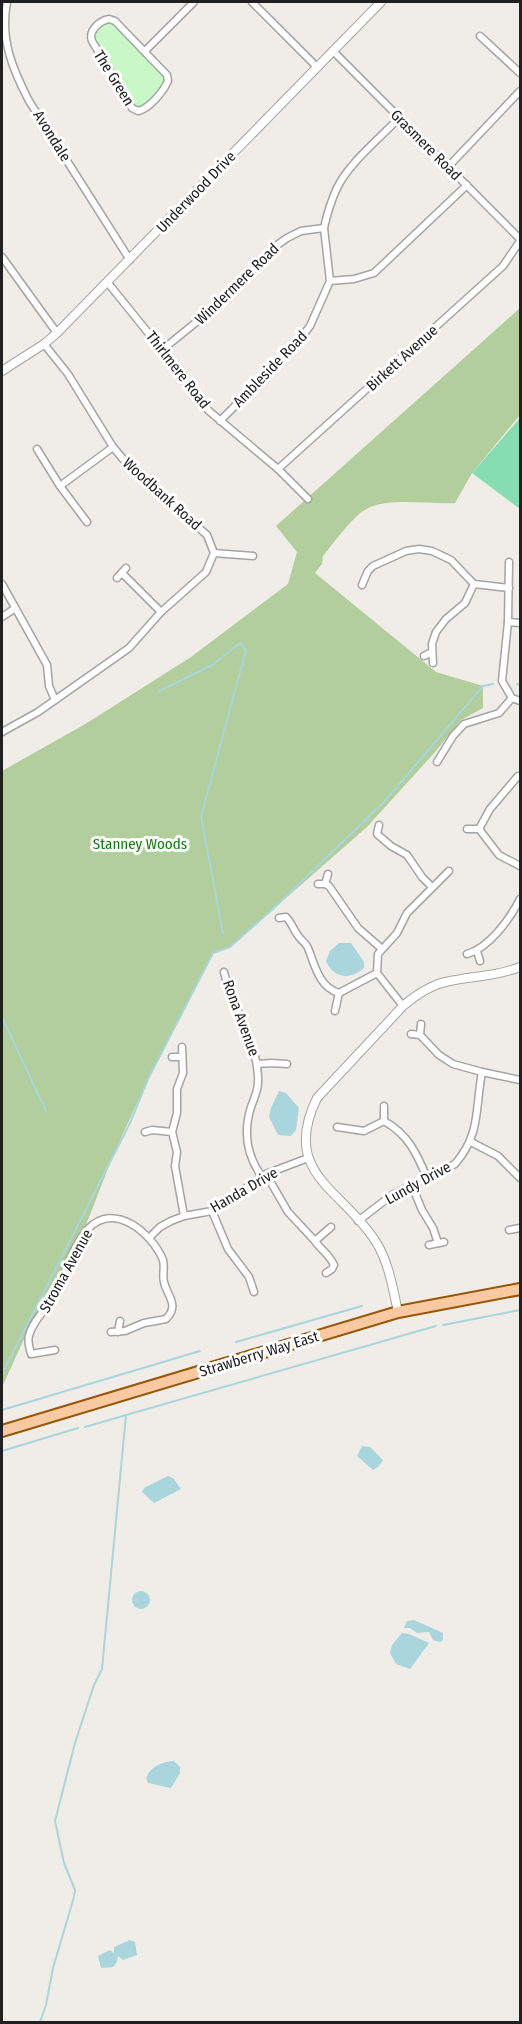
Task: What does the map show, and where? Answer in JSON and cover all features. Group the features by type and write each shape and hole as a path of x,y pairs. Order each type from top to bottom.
{"main road":[{"name":"Strawberry Way East","path":"2,1431 398,1312 520,1289"}],"street":[{"name":"Avondale","path":"7,2 3,16 3,37 7,56 17,77 29,101 130,260"},
{"path":"145,51 194,2"},
{"path":"252,2 317,67"},
{"name":"Underwood Drive","path":"2,371 57,333 381,2"},
{"name":"The Green","path":"105,20 115,21 145,51 167,75 168,81 144,110 138,111 132,108 92,41 91,31 105,20"},
{"path":"480,36 520,73"},
{"name":"Grasmere Road","path":"333,51 520,240"},
{"path":"448,167 520,91"},
{"path":"324,228 328,210 338,186 351,168 399,118"},
{"path":"330,280 354,279 374,273 467,185"},
{"name":"Ambleside Road","path":"220,421 304,335 317,312 330,280 324,228"},
{"name":"Windermere Road","path":"162,350 232,292 273,248 301,231 324,228"},
{"name":"Birkett Avenue","path":"278,470 503,266 520,240"},
{"path":"2,257 57,333"},
{"name":"Thirlmere Road","path":"108,283 186,384 220,421 278,470 308,500"},
{"name":"Woodbank Road","path":"44,344 68,374 113,447 132,471 207,535 213,554"},
{"path":"60,486 113,447"},
{"path":"37,449 60,486 87,522"},
{"path":"362,585 368,571 373,566 406,551 419,549 432,551 451,560 474,584 509,588"},
{"path":"2,732 38,712 129,648 160,612 206,572 213,554 253,556"},
{"path":"509,562 508,622 502,681 512,698 520,701"},
{"path":"122,573 160,612"},
{"path":"2,584 47,665 49,686 55,700"},
{"path":"433,663 432,644 436,632 446,619 465,603 474,584"},
{"path":"2,616 14,609"},
{"path":"508,622 520,623"},
{"path":"423,656 432,652"},
{"path":"437,762 464,723 499,712 512,698"},
{"path":"479,829 497,800 518,776"},
{"path":"379,825 373,835 407,855 432,887"},
{"path":"467,829 479,829"},
{"path":"479,829 499,855 520,866"},
{"path":"403,1006 377,973 376,961 382,949 397,933 407,913 449,871"},
{"path":"328,874 321,884 335,894 358,928 382,949"},
{"path":"467,954 477,951 507,921 520,899"},
{"path":"285,915 298,937 306,944 323,984 331,990 339,993 377,973"},
{"path":"477,951 480,961"},
{"path":"398,1312 385,1261 376,1241 321,1181 308,1158 306,1145 309,1114 317,1098 403,1006 416,996 442,983 492,975 520,967"},
{"name":"Rona Avenue","path":"224,972 257,1065 258,1086 249,1116 246,1141 249,1152 288,1212 337,1266 326,1273"},
{"path":"335,1011 339,993"},
{"path":"421,1024 420,1035 432,1050 447,1060 460,1066 520,1080"},
{"path":"411,1034 420,1035"},
{"path":"182,1047 183,1074 178,1084 177,1113 172,1132 177,1152 175,1166 184,1216"},
{"path":"172,1057 183,1057"},
{"name":"Rona Avenue","path":"257,1065 287,1064"},
{"name":"Lundy Drive","path":"358,1221 392,1195 455,1164 471,1142 477,1118 482,1072"},
{"path":"384,1106 384,1121"},
{"path":"337,1127 364,1131 384,1121"},
{"path":"384,1121 394,1126 406,1138 417,1155 427,1178"},
{"path":"145,1132 172,1132"},
{"path":"471,1142 498,1156 520,1178"},
{"name":"Handa Drive","path":"149,1239 160,1227 184,1216 212,1211 264,1175 308,1158"},
{"path":"412,1186 422,1210 441,1243 429,1245"},
{"path":"212,1211 228,1249 249,1277 254,1292"},
{"name":"Stroma Avenue","path":"55,1350 31,1354 29,1335 55,1295 86,1231 94,1223 114,1217 133,1224 149,1239"},
{"path":"315,1241 331,1227"},
{"path":"509,1230 520,1228"},
{"path":"111,1332 132,1329 144,1323 166,1319 172,1310 171,1296 164,1283 163,1260 149,1239"},
{"path":"118,1332 120,1321"}],"green space":[{"path":"107,22 111,22 164,77 165,81 157,93 141,106 137,107 133,103 96,43 94,33"},
{"name":"Stanney Woods","path":"520,308 520,415 472,473 455,503 395,502 372,506 348,525 323,556 322,564 315,573 436,672 483,686 483,708 461,720 367,827 230,947 213,953 148,1079 112,1158 86,1225 41,1302 2,1387 2,771 87,723 191,657 288,584 297,552 276,526"},
{"path":"520,418 520,509 472,473"}],"water":[{"path":"339,943 351,943 364,962 364,968 359,972 343,976 329,967 326,961 330,951"},
{"path":"279,1091 286,1093 299,1108 296,1130 291,1136 278,1135 269,1117"},
{"path":"362,1446 370,1447 383,1460 373,1470 357,1456"},
{"path":"168,1476 173,1478 181,1489 154,1503 142,1492 144,1488"},
{"path":"141,1591 147,1594 150,1600 147,1606 141,1609 135,1606 132,1600 135,1594"},
{"path":"414,1620 443,1633 443,1640 440,1642 433,1640 429,1632 417,1633 410,1628 404,1628 407,1621"},
{"path":"402,1633 429,1643 410,1669 396,1664 390,1653 392,1645"},
{"path":"174,1761 180,1767 180,1773 171,1788 148,1783 146,1778 154,1768"},
{"path":"130,1940 135,1942 137,1955 123,1960 118,1956 113,1967 101,1968 98,1956 110,1950 114,1953 114,1947"}],"waterway":[{"path":"159,691 212,665 240,643 246,650 201,817 223,933"},
{"path":"2,1374 130,1123 148,1079 213,953 230,947 275,907 384,802 483,686 493,684"},
{"path":"2,1017 46,1111"},
{"path":"236,1342 362,1306"},
{"path":"443,1325 520,1310"},
{"path":"126,1415 436,1326"},
{"path":"2,1410 200,1351"},
{"path":"40,2022 75,1890 64,1863 55,1821 75,1743 94,1685 102,1669 126,1415 85,1427"},
{"path":"2,1451 78,1428"}]}
